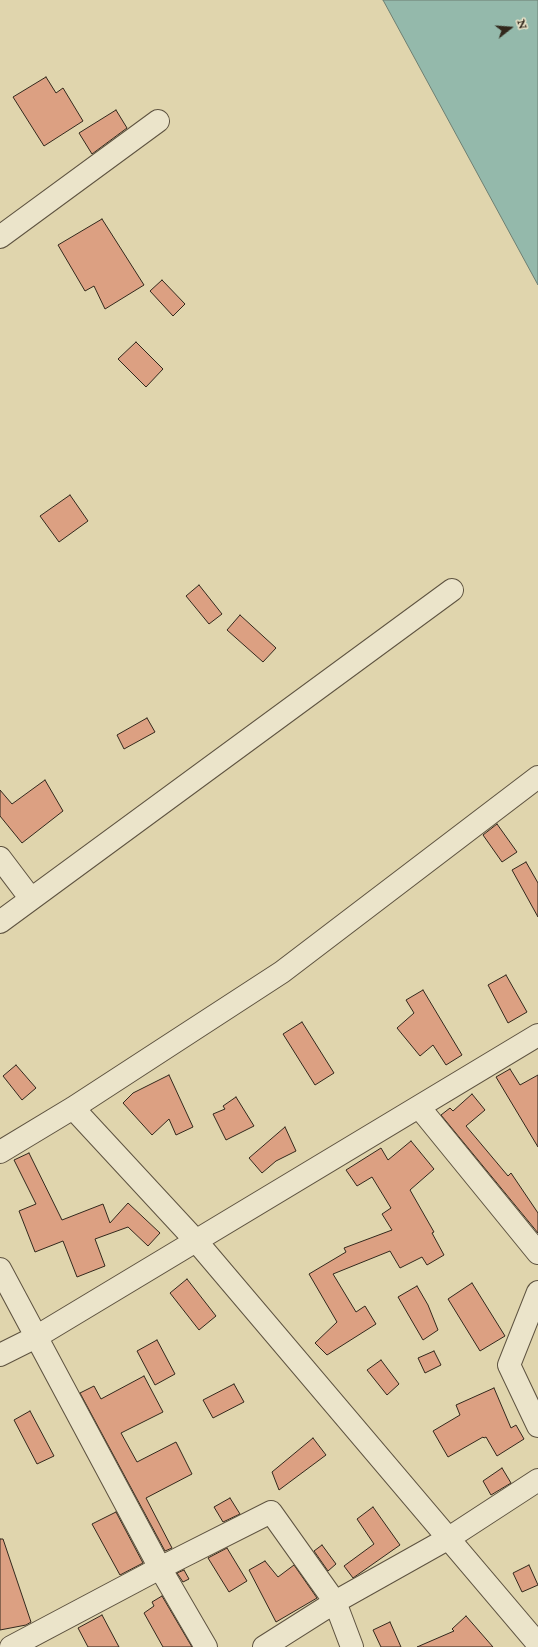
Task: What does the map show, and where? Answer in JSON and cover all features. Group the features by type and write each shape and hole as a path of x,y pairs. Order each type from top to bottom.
{"street":[{"path":"0,237 158,121"},
{"path":"0,922 452,590"},
{"path":"0,1152 73,1108 282,972 538,777"},
{"path":"0,858 31,899"},
{"path":"0,1355 36,1337 197,1242 538,1035"},
{"path":"419,1107 538,1253"},
{"path":"73,1108 197,1242 538,1644"},
{"path":"0,1269 160,1568 206,1647"},
{"path":"538,1292 509,1365 538,1426"},
{"path":"264,1647 335,1602 449,1538 538,1480"},
{"path":"11,1647 160,1568 271,1512 335,1602 352,1647"}],"shaded area":[{"path":"383,0 538,0 538,285"}],"building":[{"path":"46,77 56,93 63,88 83,121 44,146 13,97"},
{"path":"116,110 127,128 92,154 79,133"},
{"path":"102,219 144,285 105,309 94,286 85,291 58,245"},
{"path":"162,280 185,304 173,316 150,291"},
{"path":"136,342 163,369 146,387 118,359"},
{"path":"70,495 88,521 59,542 40,516"},
{"path":"199,585 222,614 209,624 186,596"},
{"path":"240,615 276,648 263,662 227,630"},
{"path":"147,718 155,732 124,749 117,735"},
{"path":"45,780 63,811 22,843 0,816 0,790 12,804"},
{"path":"497,824 517,852 502,862 483,835"},
{"path":"526,862 538,883 538,917 512,870"},
{"path":"506,975 527,1012 508,1023 488,985"},
{"path":"423,990 462,1055 446,1065 433,1045 420,1056 397,1028 414,1013 406,1000"},
{"path":"302,1022 334,1073 315,1085 283,1034"},
{"path":"16,1065 36,1088 22,1100 3,1076"},
{"path":"510,1069 520,1085 538,1075 538,1147 496,1077"},
{"path":"169,1075 193,1127 176,1135 169,1119 152,1135 123,1103 133,1093"},
{"path":"472,1094 485,1110 466,1126 508,1176 511,1173 538,1213 538,1233 441,1115 450,1108 453,1111"},
{"path":"236,1097 254,1126 226,1140 213,1114 225,1109 223,1106"},
{"path":"285,1127 296,1151 276,1161 262,1173 249,1158"},
{"path":"411,1141 434,1169 410,1190 434,1232 432,1233 444,1255 427,1265 422,1257 400,1268 390,1251 333,1274 356,1312 365,1306 376,1324 327,1355 315,1343 337,1322 309,1274 346,1252 344,1248 392,1230 382,1214 391,1208 372,1177 357,1186 346,1170 381,1148 388,1160"},
{"path":"29,1153 62,1220 103,1204 110,1223 128,1203 160,1233 148,1246 128,1227 95,1239 105,1266 77,1277 63,1241 35,1252 19,1211 36,1204 14,1160"},
{"path":"187,1279 216,1316 199,1330 170,1293"},
{"path":"472,1283 505,1336 480,1351 448,1299"},
{"path":"417,1286 428,1305 438,1330 423,1340 398,1297"},
{"path":"157,1340 175,1374 155,1385 137,1351"},
{"path":"434,1351 441,1365 425,1373 418,1358"},
{"path":"381,1360 399,1384 387,1395 367,1370"},
{"path":"144,1376 163,1412 121,1433 137,1462 176,1442 192,1474 146,1498 172,1548 165,1551 80,1393 94,1386 101,1399"},
{"path":"234,1384 244,1402 213,1418 203,1400"},
{"path":"494,1388 511,1428 516,1425 524,1439 497,1456 486,1437 483,1437 448,1457 433,1431 460,1415 456,1405"},
{"path":"30,1411 54,1456 37,1464 14,1420"},
{"path":"313,1438 326,1455 279,1490 272,1472"},
{"path":"502,1468 511,1483 491,1495 483,1481"},
{"path":"230,1498 240,1514 223,1522 214,1507"},
{"path":"373,1507 400,1545 353,1578 344,1566 374,1544 357,1519"},
{"path":"116,1512 143,1563 120,1575 92,1524"},
{"path":"0,1539 3,1539 31,1622 26,1625 0,1630"},
{"path":"322,1545 336,1564 328,1571 314,1551"},
{"path":"227,1548 247,1581 229,1592 208,1558"},
{"path":"265,1561 278,1577 294,1565 317,1598 276,1622 249,1570"},
{"path":"529,1565 538,1585 522,1592 513,1573"},
{"path":"184,1570 189,1579 183,1582 177,1573"},
{"path":"162,1596 192,1647 163,1647 144,1613 154,1606 152,1602"},
{"path":"102,1615 119,1647 88,1647 78,1628"},
{"path":"466,1616 493,1647 417,1647 454,1631 452,1629"},
{"path":"390,1622 401,1647 381,1647 373,1630"}]}
